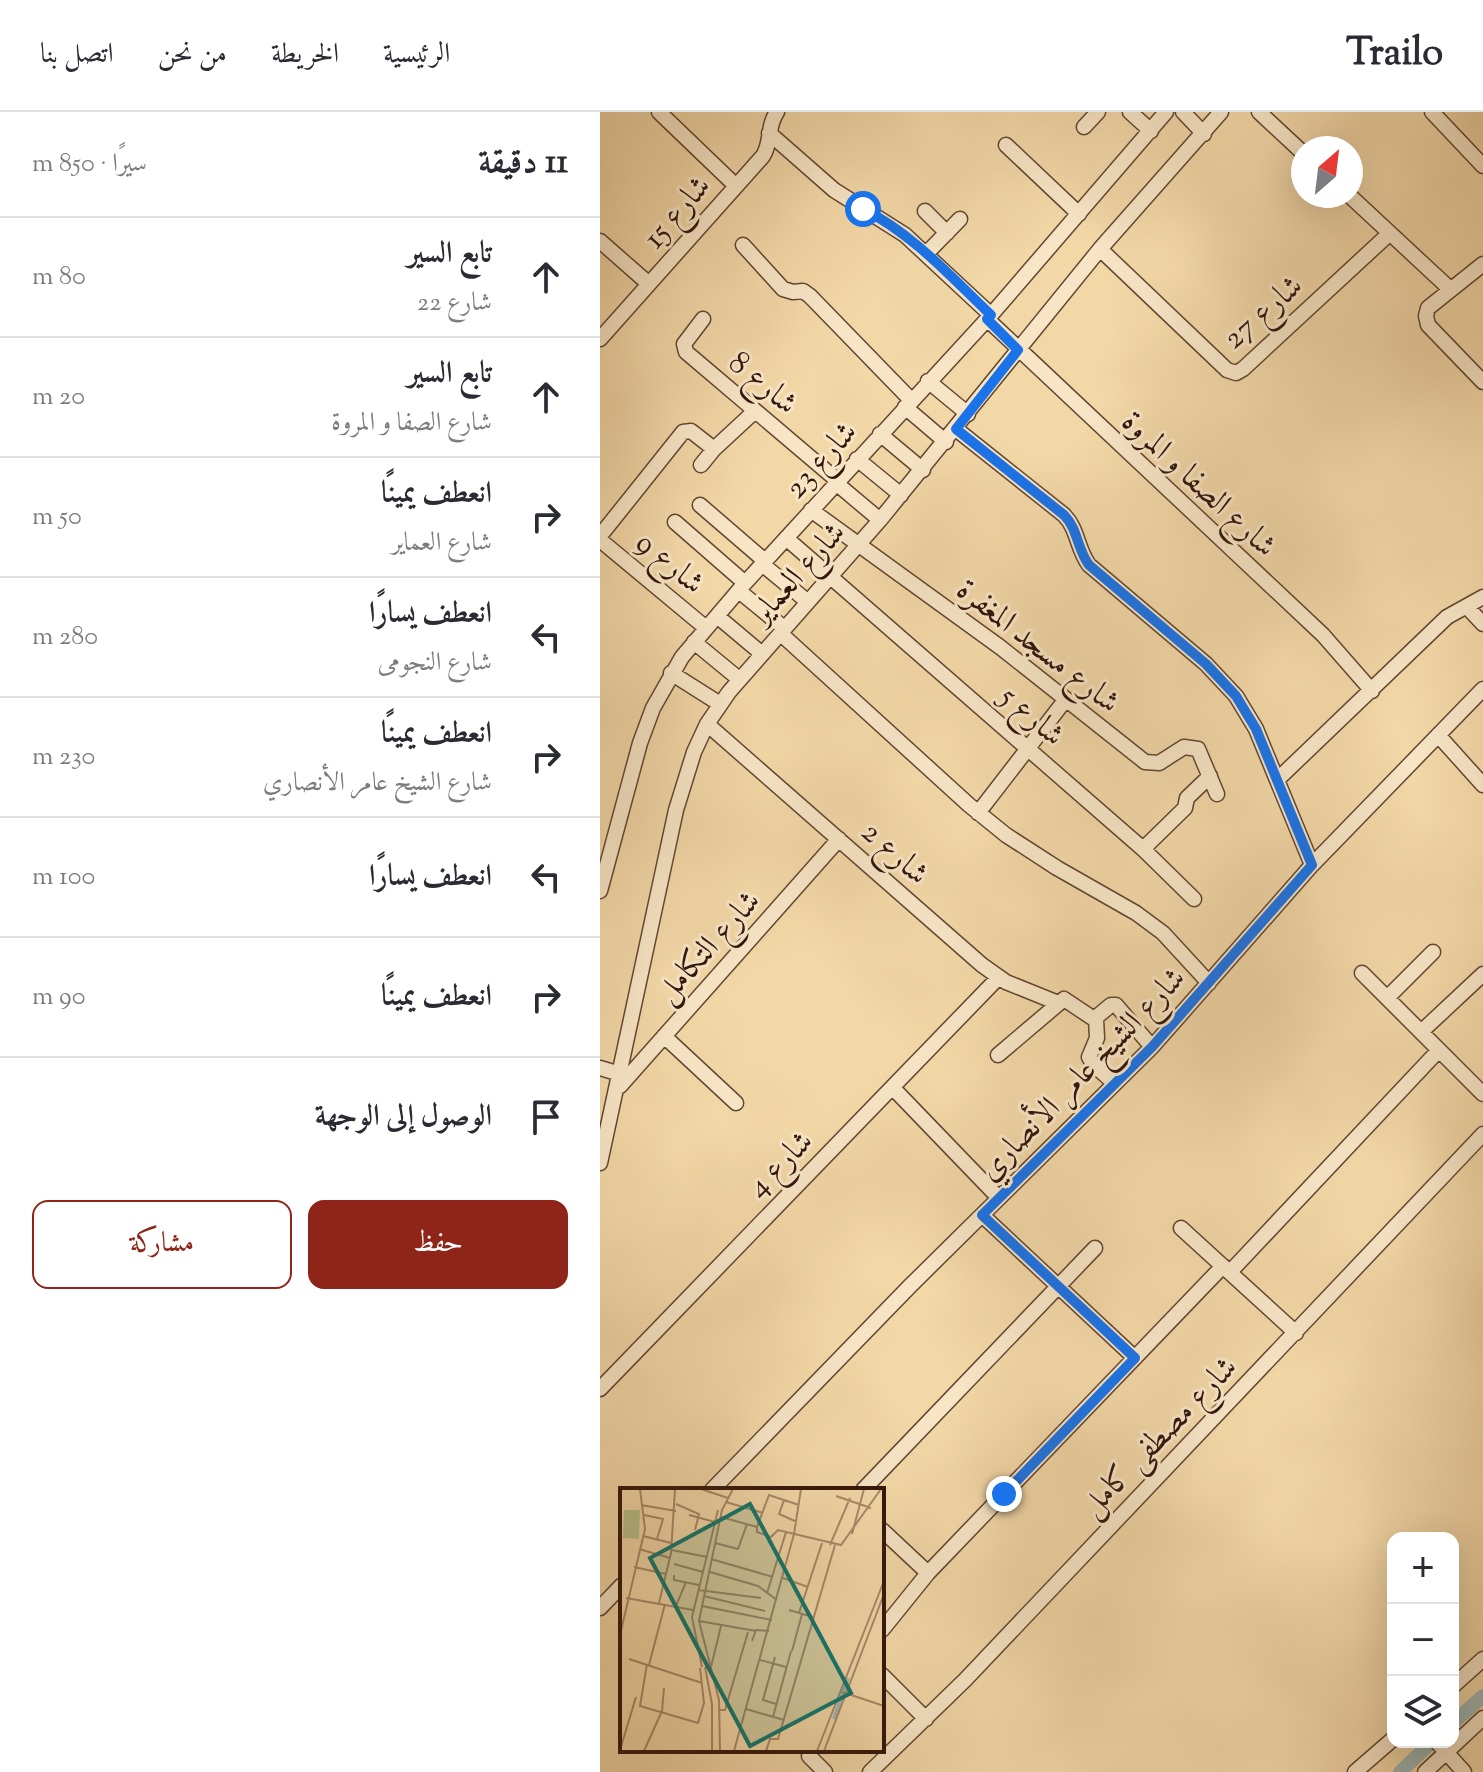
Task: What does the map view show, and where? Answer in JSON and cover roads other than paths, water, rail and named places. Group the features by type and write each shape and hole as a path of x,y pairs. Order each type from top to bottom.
{"street":[{"path":"659,112 736,186"},
{"name":"شارع 15","path":"600,339 766,152 777,112"},
{"path":"1084,127 1098,112"},
{"path":"1130,112 1151,131"},
{"name":"شارع 23","path":"600,891 640,743 671,673 742,587 989,317 1166,112"},
{"path":"1183,112 1204,134"},
{"name":"شارع العماير","path":"600,1163 684,781 707,724 761,653 923,470 1100,249 1221,112"},
{"path":"1259,112 1291,142"},
{"path":"1432,112 1483,166"},
{"name":"شارع الصفا و المروة","path":"769,133 834,190 892,225 926,254 1018,350 1323,635 1372,691"},
{"path":"1006,145 1079,214"},
{"path":"1363,208 1450,289"},
{"path":"925,211 947,233"},
{"path":"926,254 960,219"},
{"name":"شارع 27","path":"1100,249 1227,370 1236,373 1390,233"},
{"path":"600,241 649,284"},
{"path":"743,245 783,289 803,291 810,296 946,442"},
{"path":"1483,264 1428,308 1426,321 1483,382"},
{"name":"شارع 8","path":"703,319 684,348 880,520"},
{"path":"928,381 968,414"},
{"path":"701,465 755,411"},
{"path":"956,429 1064,515 1074,527 1080,550 1089,565 1223,681 1252,721 1312,865"},
{"path":"600,538 683,432 689,430 714,449"},
{"path":"880,434 923,470"},
{"path":"857,459 901,495"},
{"path":"700,505 808,602"},
{"name":"شارع مسجد المغفرة","path":"811,510 969,624 1149,764 1159,763 1184,747 1194,747 1201,753 1217,794"},
{"path":"675,522 880,726 978,813 1044,860 1136,913 1163,933 1209,983"},
{"name":"شارع 9","path":"600,538 706,628"},
{"name":"شارع 5","path":"786,538 1028,747 1143,849 1194,899"},
{"path":"1277,780 1447,617 1483,597"},
{"path":"1467,607 1483,624"},
{"path":"717,616 761,653"},
{"path":"694,642 739,679"},
{"path":"671,673 720,704"},
{"name":"شارع الشيخ عامر الأنصاري","path":"714,1488 1152,1047 1312,865 1483,689"},
{"path":"978,813 1066,699"},
{"name":"شارع 2","path":"707,724 998,978 1058,1003 1068,999 1096,1019"},
{"path":"1438,735 1483,785"},
{"path":"1143,849 1185,808 1187,798 1210,776"},
{"name":"شارع التكامل","path":"617,1089 839,839"},
{"path":"1387,998 1433,952"},
{"path":"1362,973 1483,1094"},
{"path":"1421,1032 1483,974"},
{"name":"شارع 4","path":"600,1389 998,978"},
{"path":"998,1055 1058,1003"},
{"path":"1114,1083 1089,1057 1098,1032 1096,1019 1111,1005 1116,1005 1152,1047"},
{"path":"664,1036 736,1103"},
{"path":"884,1628 928,1573 1439,1050"},
{"path":"600,1068 620,1074"},
{"path":"893,1088 999,1198"},
{"name":"شارع مصطفى كامل","path":"870,1772 926,1719 1483,1134"},
{"path":"982,1215 1135,1358"},
{"path":"1181,1228 1296,1333"},
{"path":"865,1488 1095,1248"},
{"path":"884,1532 928,1573"},
{"path":"600,1608 620,1587"},
{"path":"1459,1681 1483,1659"},
{"path":"884,1677 926,1719"},
{"path":"1459,1736 1483,1718"},
{"path":"1355,1772 1387,1744"},
{"path":"1425,1772 1442,1748 1464,1772"},
{"path":"809,1756 825,1772"}],"waterway":[{"path":"1459,1718 1483,1696"},
{"path":"1400,1772 1426,1748"}]}
